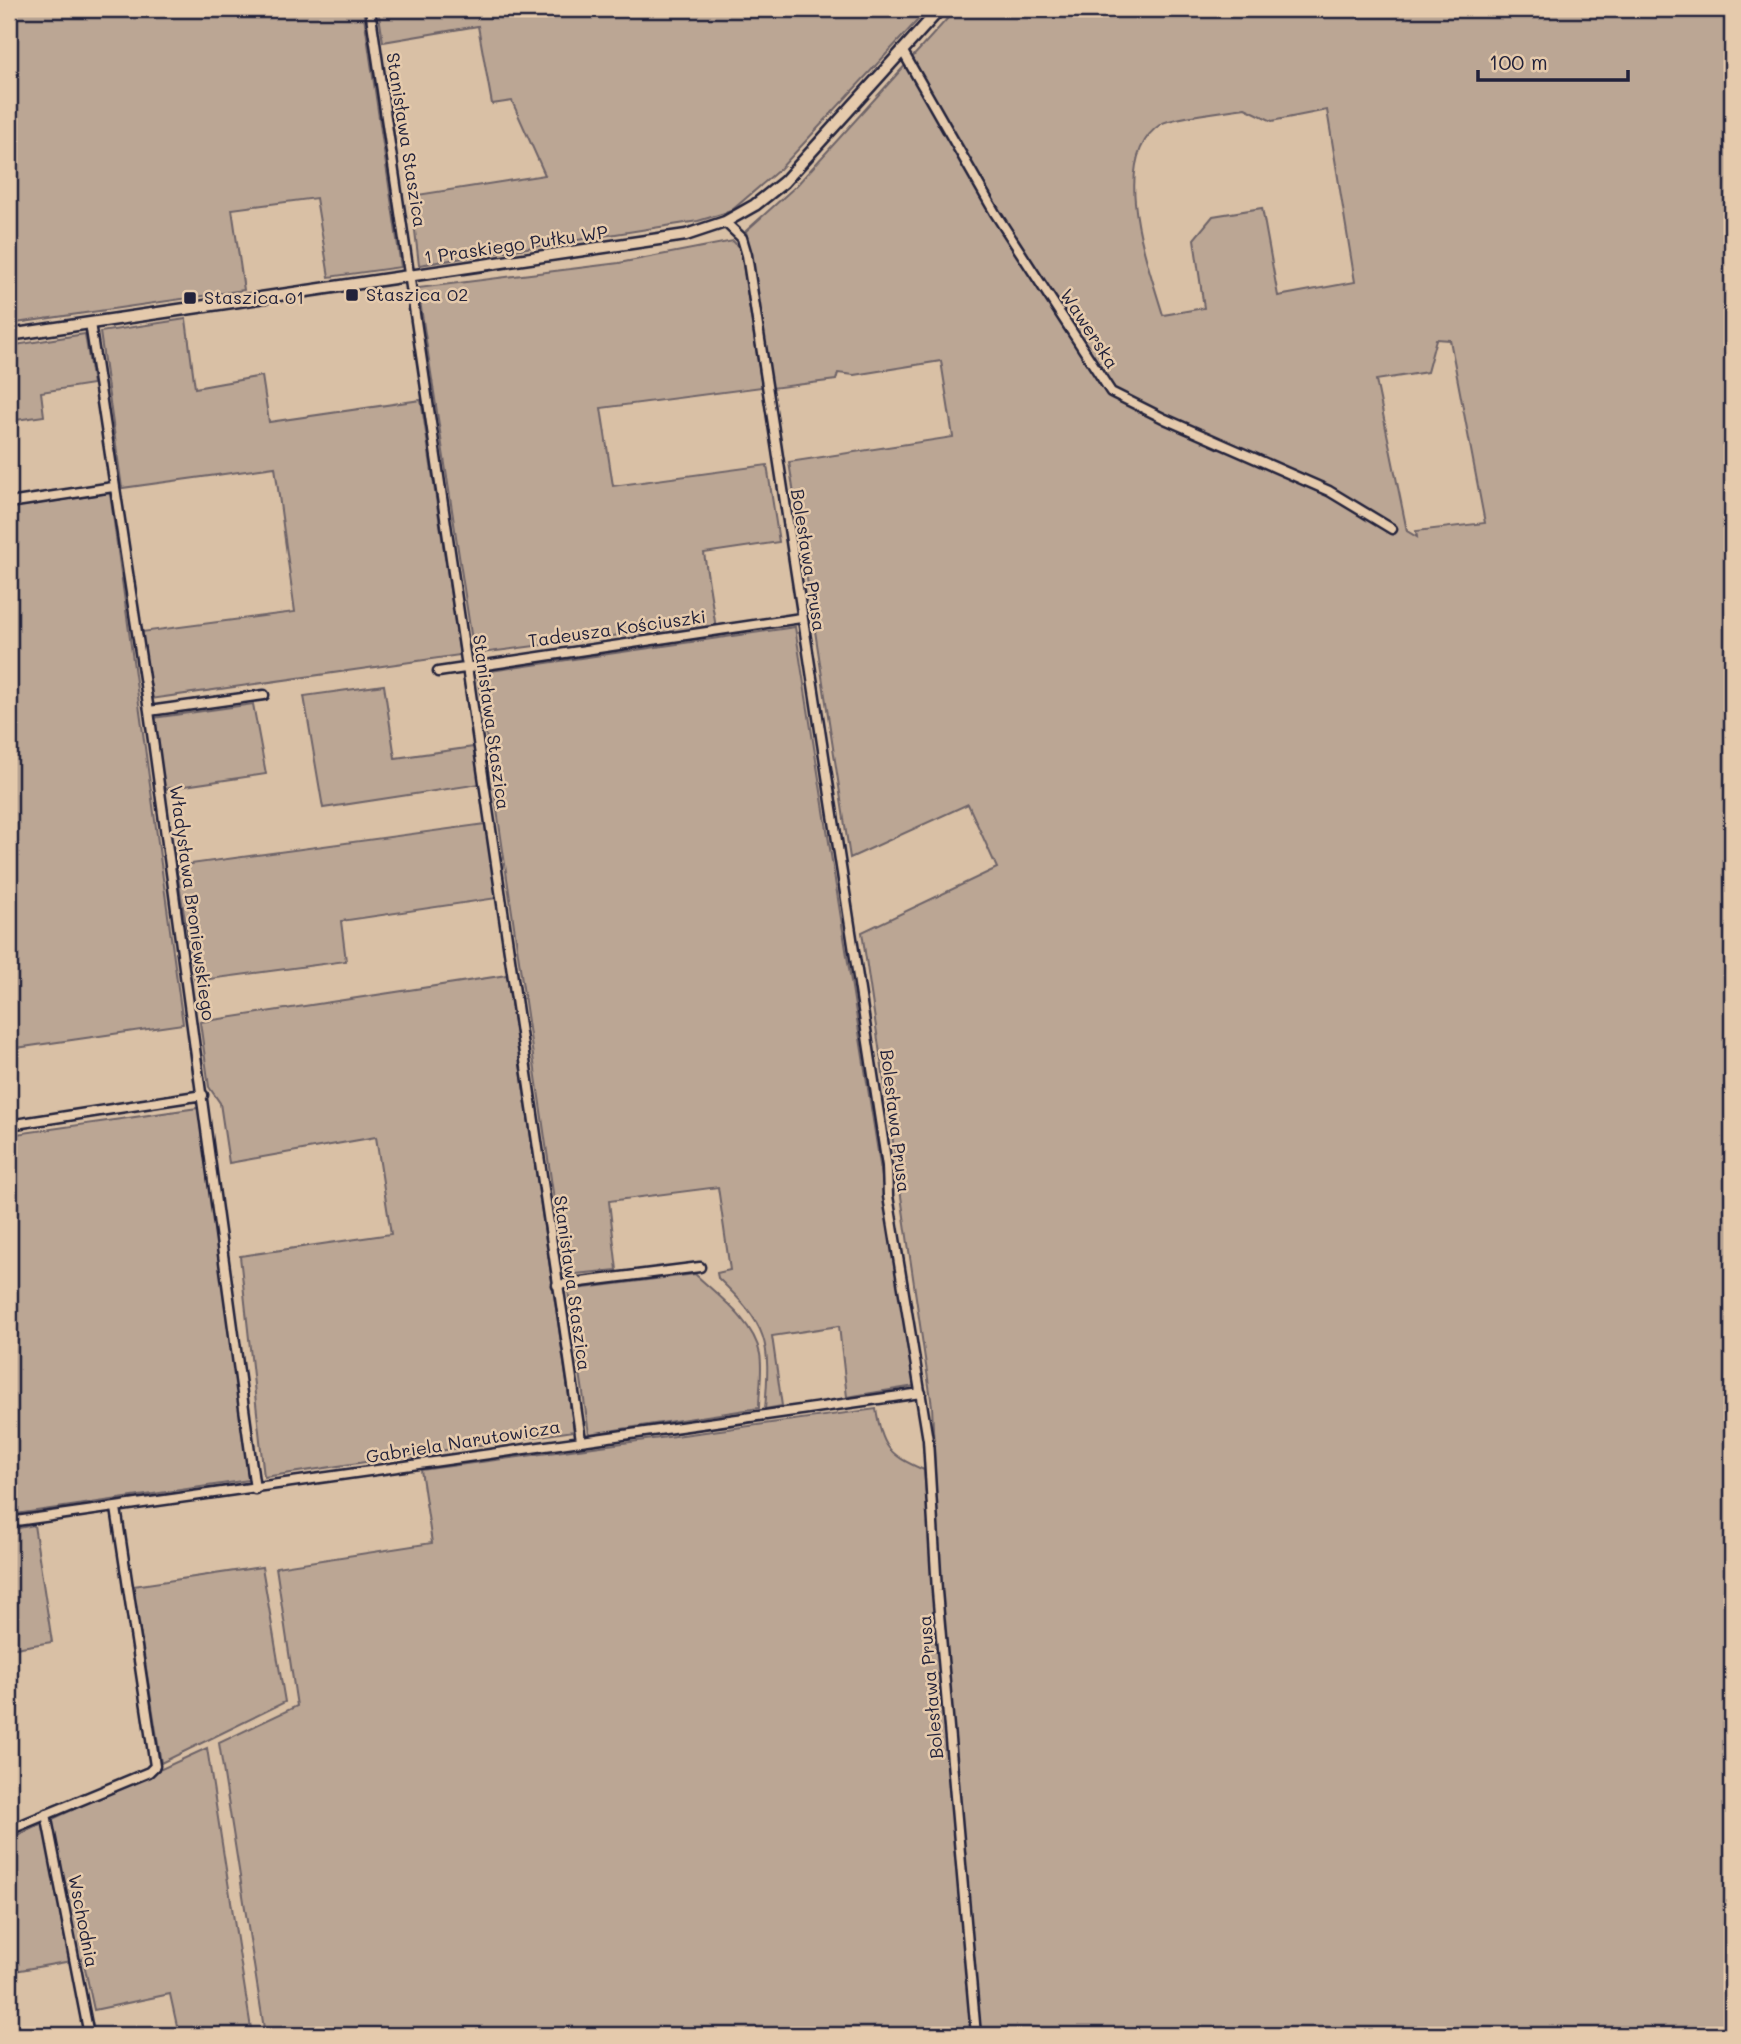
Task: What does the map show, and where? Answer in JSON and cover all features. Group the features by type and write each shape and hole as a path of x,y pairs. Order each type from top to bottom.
{"street":[{"name":"Stanisława Staszica","path":"370,9 580,1440"},
{"name":"1 Praskiego Pułku WP","path":"9,335 701,232 755,205 784,182 940,9"},
{"name":"Wawerska","path":"902,50 995,213 1111,392 1165,419 1329,491 1392,529"},
{"name":"Bolesława Prusa","path":"725,222 742,238 747,255 887,1166 888,1196 922,1392 934,1504 937,1591 976,2035"},
{"name":"Władysława Broniewskiego","path":"90,323 149,711 256,1489"},
{"path":"9,503 113,487"},
{"name":"Tadeusza Kościuszki","path":"438,672 801,618"},
{"path":"149,711 264,695"},
{"path":"9,1125 203,1095"},
{"path":"557,1285 700,1267"},
{"name":"Gabriela Narutowicza","path":"9,1522 256,1489 922,1392"},
{"path":"9,1830 149,1772 155,1766 116,1508"},
{"name":"Wschodnia","path":"46,1814 89,2035"}],"shaded area":[{"path":"9,9 363,9 401,267 329,277 316,198 232,209 244,290 9,324"},
{"path":"378,9 928,9 780,169 731,211 698,221 419,265 411,196 545,175 512,101 492,104 478,26 383,42"},
{"path":"956,9 1732,9 1732,2035 981,2035 940,1584 932,1406 862,932 997,868 968,804 850,858 789,462 953,437 941,361 854,375 838,373 836,380 772,388 746,231 796,186","holes":["1245,108 1272,121 1327,110 1355,282 1278,296 1262,208 1213,216 1194,239 1204,308 1163,315 1136,215 1134,187 1137,162 1145,140 1167,121","1436,339 1450,340 1485,523 1416,531 1417,537 1407,531 1376,380 1427,372"]},
{"path":"733,241 741,250 762,387 601,408 613,486 767,465 779,542 704,553 716,628 637,639 635,633 474,654 418,288 619,263"},
{"path":"186,319 195,388 262,376 269,422 421,400 460,655 150,699 141,632 295,612 275,467 122,488 100,332"},
{"path":"85,334 93,384 41,392 44,416 9,421 9,346"},
{"path":"110,493 183,1024 9,1049 9,931 15,929 9,890 9,508"},
{"path":"795,627 915,1386 847,1397 839,1326 772,1336 782,1406 765,1409 767,1367 762,1336 747,1309 718,1278 717,1273 730,1270 718,1187 609,1201 617,1270 565,1275 477,673"},
{"path":"384,685 395,758 474,747 480,784 323,808 304,696"},
{"path":"253,704 266,774 164,789 153,718"},
{"path":"485,824 497,898 341,921 346,961 195,981 176,866"},
{"path":"507,975 574,1431 264,1477 240,1256 391,1234 376,1137 229,1163 220,1103 209,1087 200,1022"},
{"path":"198,1108 249,1480 9,1515 9,1135"},
{"path":"695,1274 743,1320 756,1342 761,1367 759,1408 589,1434 568,1290"},
{"path":"876,1409 881,1432 889,1448 894,1454 924,1470 972,2035 265,2035 219,1743 297,1706 276,1567 432,1543 421,1470"},
{"path":"34,1525 52,1642 9,1649 9,1530"},
{"path":"262,1567 285,1702 161,1763 133,1586"},
{"path":"207,1748 252,2035 179,2035 170,1994 94,2010 83,1959 9,1972 9,1839"}],"place":[{"name":"Staszica 02","path":"352,295"},
{"name":"Staszica 01","path":"190,298"}]}
